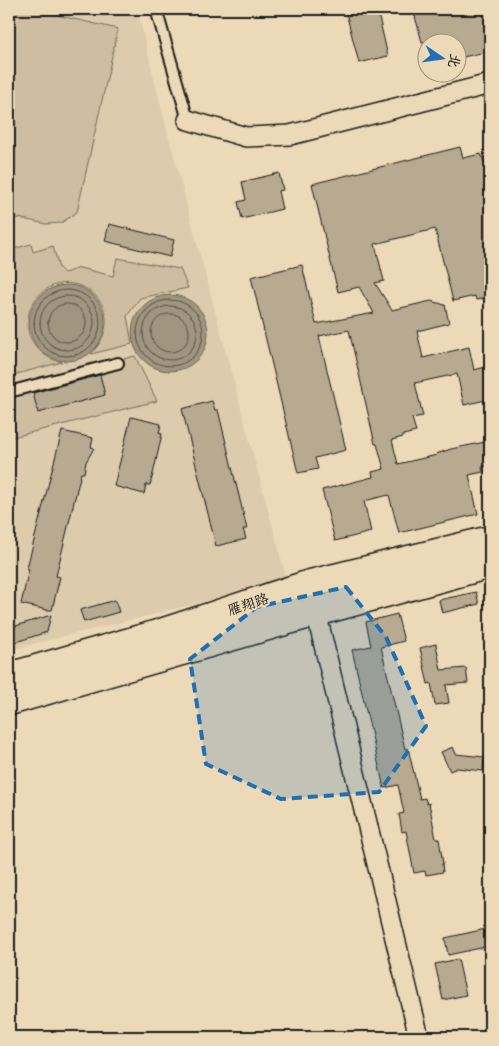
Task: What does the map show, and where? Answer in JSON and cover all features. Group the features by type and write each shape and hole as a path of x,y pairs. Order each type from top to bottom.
{"main road":[{"name":"雁翔路","path":"9,677 158,634 310,584 490,540"},
{"name":"雁翔路","path":"9,701 490,564"}],"street":[{"path":"188,120 246,137 290,135 490,84"},
{"path":"310,584 419,1037"}],"lane":[{"path":"156,9 188,120"},
{"path":"9,392 118,363"}],"highlighted area":[{"path":"346,587 386,637 426,726 379,792 281,799 206,764 190,659 257,607"}],"shaded area":[{"path":"9,9 137,9 166,127 287,581 9,650"},
{"path":"9,9 30,9 118,29 77,212 61,223 46,224 9,216"},
{"path":"31,244 33,252 53,246 59,268 64,273 80,268 113,276 117,258 180,269 188,288 140,298 127,316 132,344 91,354 103,335 106,318 101,303 91,292 77,285 61,284 46,289 33,303 29,311 28,329 30,337 43,354 62,362 13,375 9,361 9,250"},
{"path":"135,356 157,401 9,438 9,388"}],"water":[{"path":"67,285 82,288 94,296 102,308 105,323 102,338 94,350 82,358 67,361 52,358 40,350 32,338 29,323 32,308 40,296 52,288"},
{"path":"170,295 184,298 197,306 205,319 208,333 205,347 197,360 184,368 170,371 156,368 143,360 135,347 132,333 135,319 143,306 156,298"}],"building":[{"path":"345,9 377,9 388,56 359,63"},
{"path":"413,9 490,9 490,51 466,56 466,32 419,32"},
{"path":"460,147 463,158 481,154 484,162 490,161 490,297 476,300 475,296 453,301 435,229 375,244 384,281 375,283 392,310 431,301 445,305 449,323 417,331 423,358 469,347 474,370 490,366 490,399 464,405 457,374 415,383 423,416 412,418 416,432 392,440 398,464 437,455 451,449 490,441 490,465 482,467 483,472 469,475 478,514 399,533 389,495 364,501 371,532 335,541 322,490 373,477 372,472 384,469 377,444 375,444 349,330 319,336 346,450 315,458 318,469 298,473 251,277 302,265 316,324 374,313 359,287 338,292 312,184"},
{"path":"279,173 283,190 278,191 282,209 242,219 238,202 246,200 242,182"},
{"path":"109,224 174,240 170,257 105,241"},
{"path":"100,375 105,395 38,413 33,393"},
{"path":"212,401 215,410 218,410 247,529 243,529 246,539 216,546 182,409"},
{"path":"131,417 161,424 159,433 162,434 153,474 150,485 146,485 144,494 114,486"},
{"path":"62,431 93,438 91,447 94,448 86,462 84,473 81,473 56,576 60,577 52,610 47,610 21,604 29,569 27,568"},
{"path":"476,592 479,604 442,613 439,600"},
{"path":"115,600 119,612 84,622 80,610"},
{"path":"397,614 404,641 381,647 405,749 408,748 420,799 425,798 427,804 429,803 436,839 439,839 443,872 426,875 425,871 414,873 406,831 402,832 399,814 404,813 398,785 384,788 352,650 371,646 366,622"},
{"path":"51,615 47,632 13,643 9,628"},
{"path":"436,644 441,670 466,668 468,683 446,685 449,703 435,705 431,683 428,684 420,648"},
{"path":"453,747 456,754 484,757 483,771 457,768 450,771 441,752"},
{"path":"490,928 490,946 448,955 445,938"},
{"path":"458,959 466,995 443,1000 435,964"}]}
